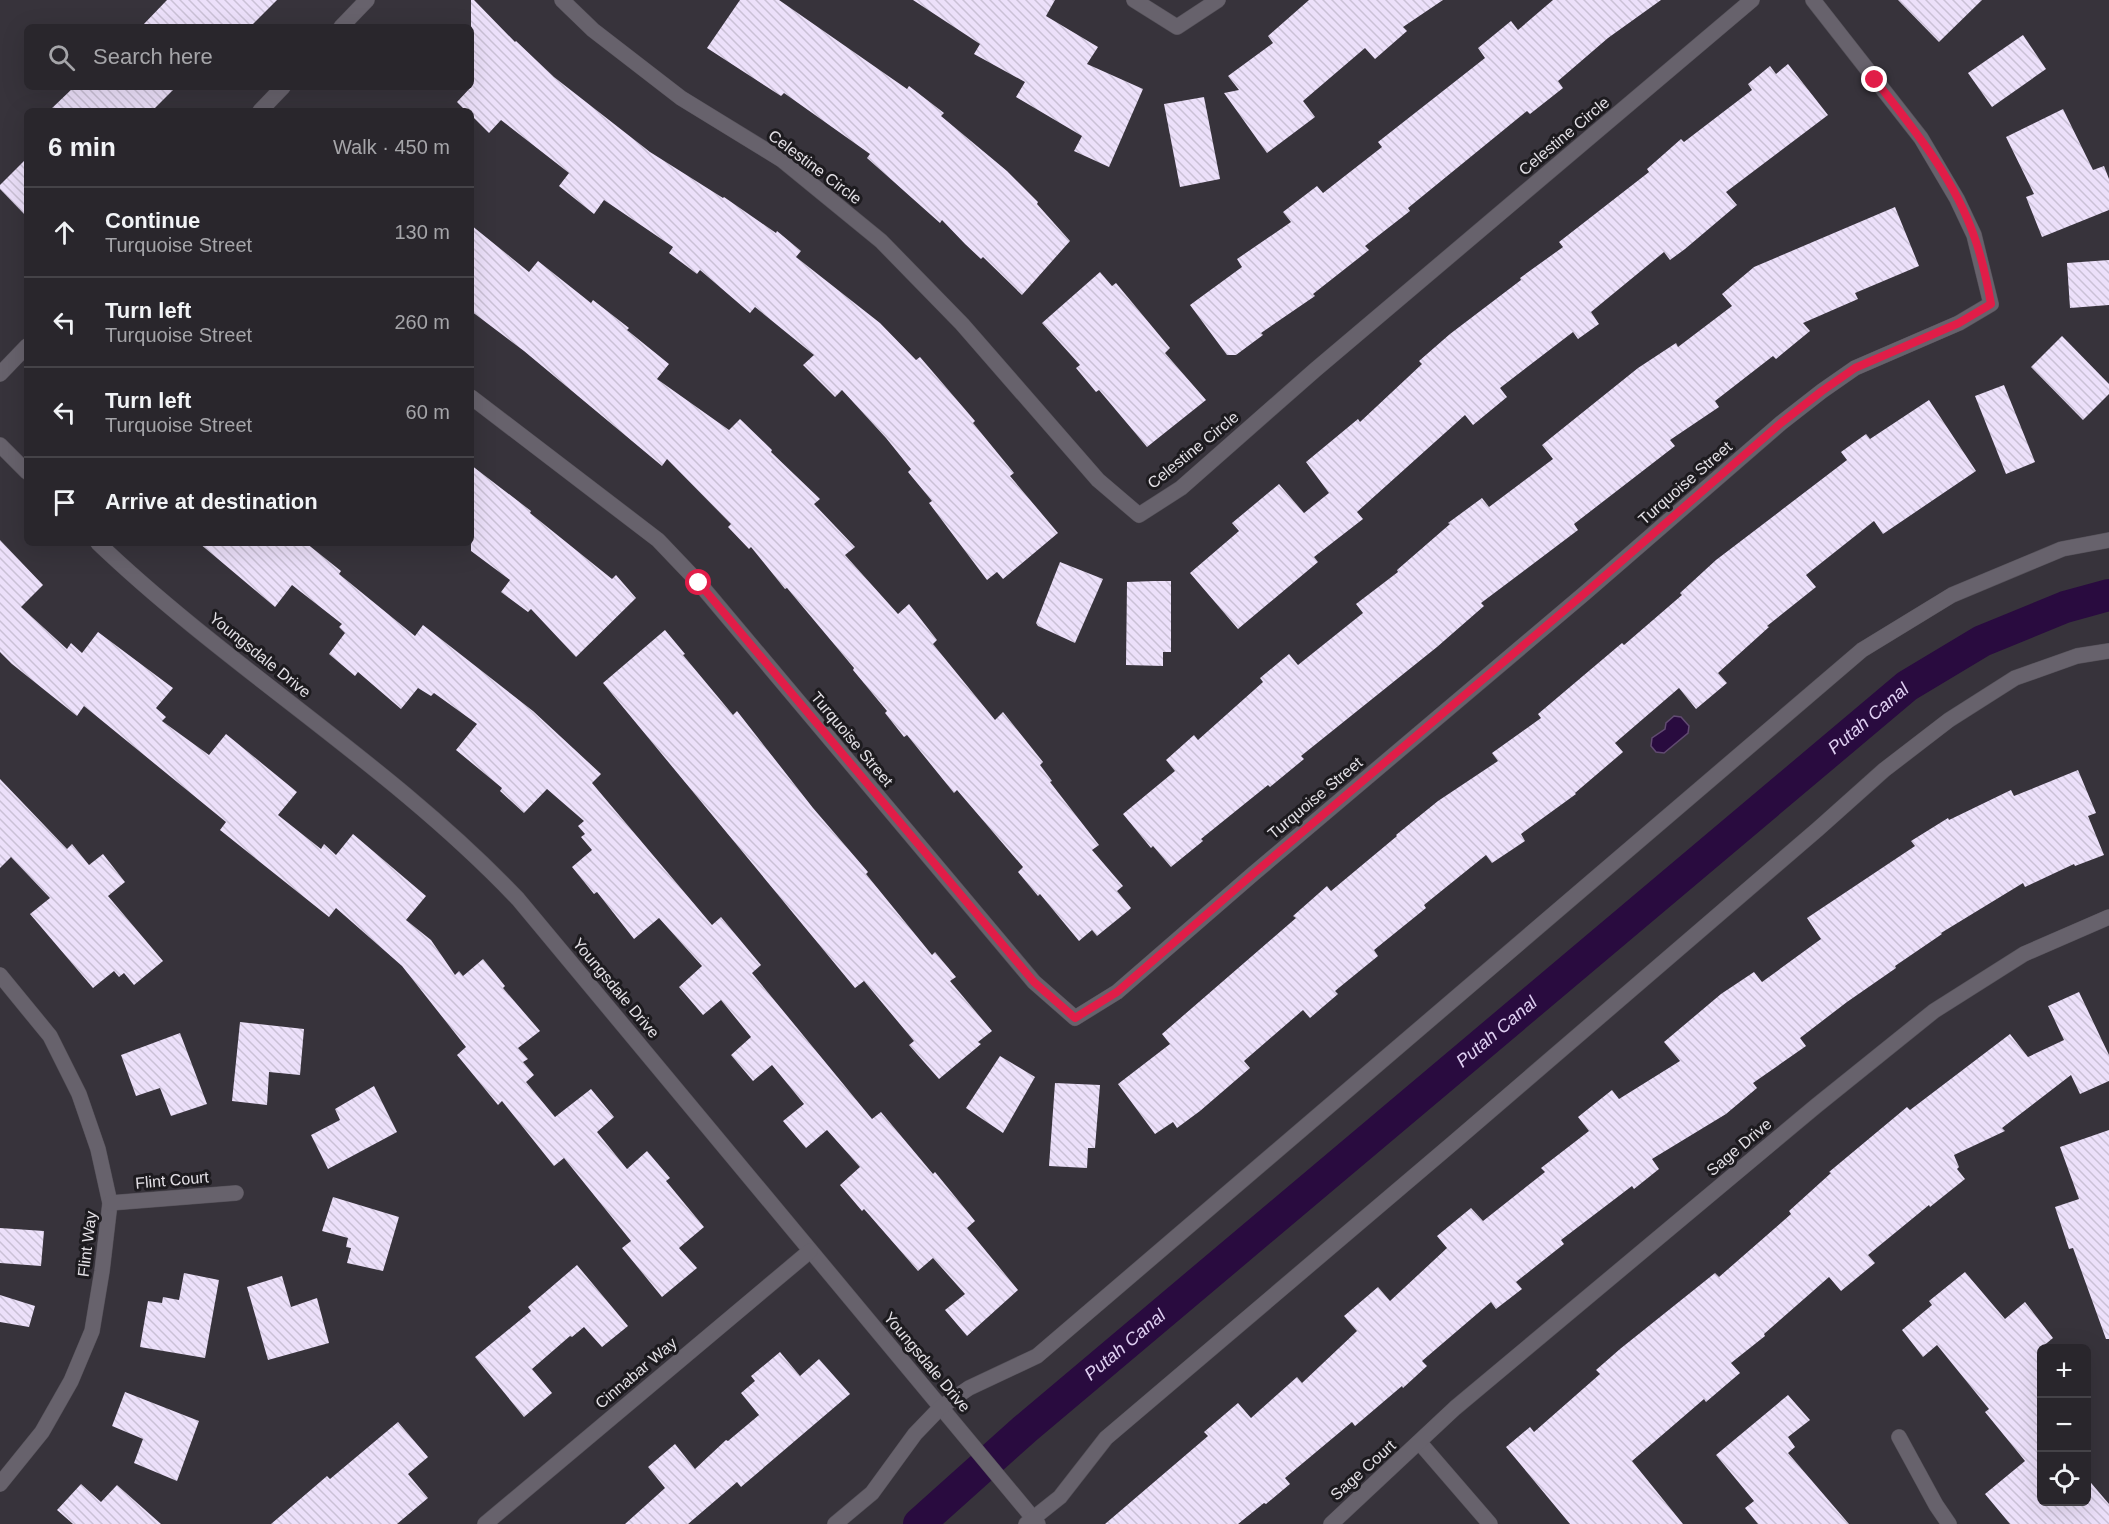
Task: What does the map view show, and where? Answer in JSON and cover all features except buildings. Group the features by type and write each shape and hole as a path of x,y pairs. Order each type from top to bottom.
{"street":[{"path":"344,24 367,0"},
{"name":"Celestine Circle","path":"562,0 593,30 681,98 782,160 881,241 962,324 1098,480 1139,515 1181,488 1314,370 1752,0"},
{"path":"1134,0 1177,27 1218,0"},
{"name":"Turquoise Street","path":"474,399 658,540 699,583 1034,982 1075,1018 1117,992 1797,410 1855,368 1959,323 1991,304 1974,235 1958,199 1921,138 1813,0"},
{"path":"263,108 280,90"},
{"path":"0,374 24,349"},
{"path":"0,445 24,469"},
{"path":"835,1524 872,1493 915,1434 941,1407 969,1388 1037,1356 1862,650 1952,595 2062,549 2109,540"},
{"name":"Youngsdale Drive","path":"101,546 180,614 424,809 481,860 518,899 941,1407 1031,1519"},
{"path":"1031,1519 1060,1497 1106,1438 1462,1135 1884,770 1949,720 2015,678 2077,656 2109,651"},
{"name":"Sage Drive","path":"1420,1443 1455,1408 1816,1106 1934,1011 2024,954 2109,917"},
{"name":"Flint Way","path":"0,975 50,1036 79,1094 98,1149 110,1203 92,1331 70,1381 42,1432 0,1484"},
{"name":"Flint Court","path":"110,1203 236,1193"},
{"name":"Cinnabar Way","path":"485,1524 810,1251"},
{"path":"1899,1437 1936,1505 1949,1524"},
{"path":"1420,1443 1490,1524"},
{"name":"Sage Court","path":"1331,1524 1420,1443"}],"shaded area":[{"path":"1674,716 1681,717 1689,726 1688,733 1664,753 1656,752 1651,746 1652,738 1665,729 1666,723"}],"waterway":[{"name":"Putah Canal","path":"919,1524 1025,1429 1907,686 1982,641 2065,607 2109,595"}],"route":[{"path":"699,583 1034,982 1075,1018 1117,992 1781,423 1822,391 1855,368 1959,323 1991,304 1974,235 1958,199 1921,138 1875,80"}]}
